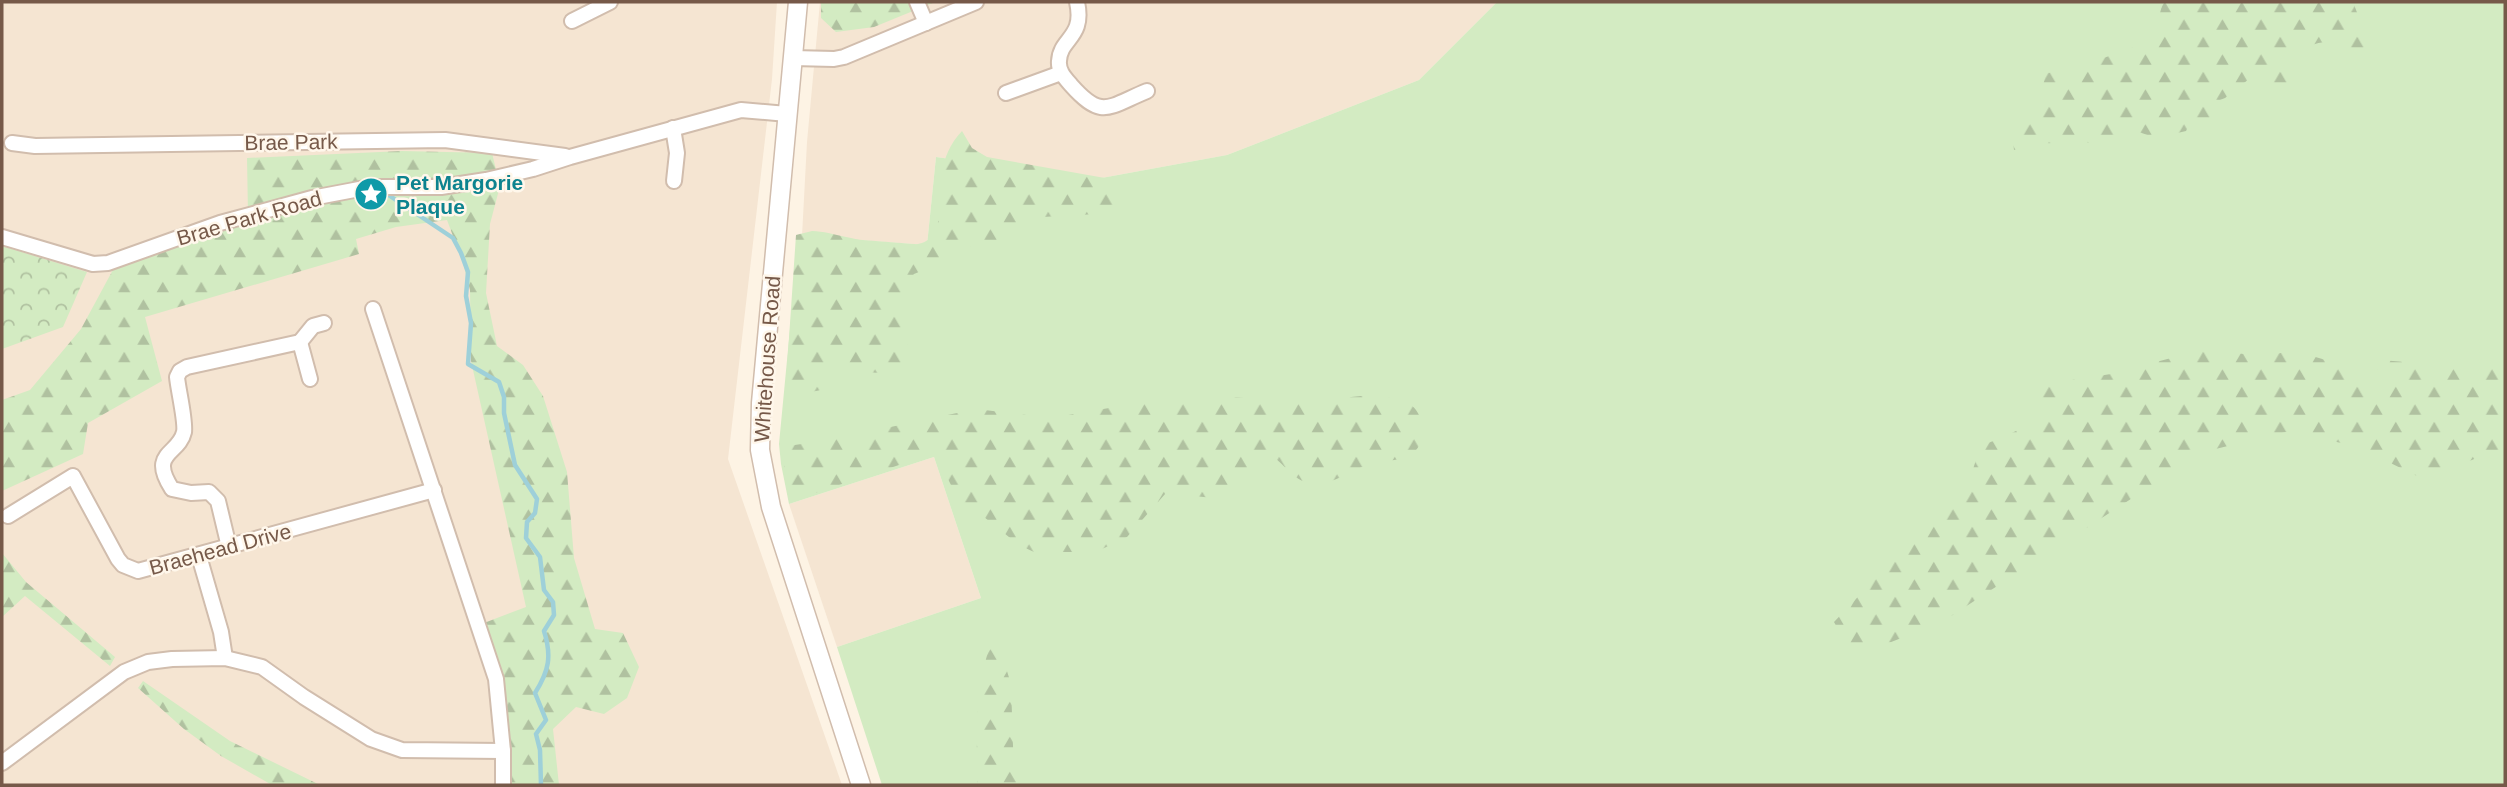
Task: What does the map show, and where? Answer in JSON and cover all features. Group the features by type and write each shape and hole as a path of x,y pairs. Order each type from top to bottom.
{"street":[{"path":"572,21 610,2"},
{"name":"Whitehouse Road","path":"798,2 761,403 760,450 771,507 861,785"},
{"path":"917,2 926,23"},
{"path":"793,58 834,60 844,57 976,2"},
{"path":"1077,2 1080,20 1072,38 1061,51 1061,73 1086,102 1096,107 1106,107 1147,91"},
{"path":"1006,93 1061,73"},
{"name":"Brae Park Road","path":"2,237 82,261 108,263 220,223 312,198 370,187 441,187 486,180 749,109 787,114"},
{"path":"673,128 677,153 674,181"},
{"name":"Brae Park","path":"12,143 35,146 445,140 570,157"},
{"path":"373,309 496,679 503,751 503,785"},
{"path":"229,547 218,501 209,492 191,493 172,489 165,478 167,452 179,441 184,431 177,377 180,370 187,367 300,342 313,326 324,323"},
{"path":"300,342 310,379"},
{"name":"Braehead Drive","path":"8,516 73,476 118,559 131,569 147,570 434,490"},
{"path":"199,556 221,632 225,659"},
{"path":"3,761 124,672 148,662 172,659 225,659 262,667 372,739 402,750 503,751"}],"shaded area":[{"path":"2,2 777,2 772,79 728,459 842,785 2,785"},
{"path":"820,2 1497,2 1419,80 1227,155 1096,179 936,157 927,245 802,236 807,142"},
{"path":"934,457 981,598 837,647 789,504"}],"green space":[{"path":"821,2 935,2 874,27 836,32 821,18"},
{"path":"1497,2 2505,2 2505,785 882,785 837,647 981,598 934,457 789,504 779,444 799,235 927,245 936,157 1096,179 1227,155 1419,80"},
{"path":"2163,2 2353,2 2361,23 2374,42 2365,65 2336,46 2323,42 2289,56 2287,86 2269,91 2249,79 2225,98 2210,104 2211,121 2193,118 2186,131 2156,138 2136,131 2119,133 2105,148 2080,140 2068,152 2053,143 2033,144 2014,150 2012,132 2040,98 2046,73 2081,70 2100,59 2128,50 2154,35"},
{"path":"962,131 972,148 987,157 1105,178 1117,190 1121,208 1115,213 1024,218 1007,228 996,243 968,247 943,262 914,274 903,287 897,315 912,359 882,373 863,372 853,368 819,368 821,390 785,397 796,235 812,231 883,244 920,244 932,236 938,222 944,162"},
{"path":"402,151 492,153 500,186 490,224 486,293 497,346 523,365 543,396 567,472 574,558 595,629 623,633 639,667 627,698 604,714 576,707 553,729 559,785 510,785 512,752 503,680 484,623 526,607 471,361 470,290 447,220 396,227 356,239 359,254 145,317 162,381 88,423 83,454 2,491 2,400 30,390 81,329 122,253 248,215 247,158"},
{"path":"2,246 87,272 63,327 2,349"},
{"path":"2205,349 2259,356 2295,351 2353,368 2380,395 2393,382 2372,365 2381,360 2429,364 2489,363 2505,359 2505,450 2493,451 2425,480 2358,447 2290,431 2203,452 1942,622 1853,657 1834,622 1972,472 1981,445 2013,432 2043,413 2033,386 2111,374"},
{"path":"1361,396 1401,400 1416,410 1422,430 1416,450 1406,457 1370,464 1336,479 1315,484 1298,478 1275,458 1226,493 1213,498 1166,493 1127,537 1098,551 1034,552 1019,545 979,513 963,509 935,453 791,501 781,447 829,440 976,409 1051,418 1144,402 1237,397 1283,404"},
{"path":"2,553 26,582 115,657 110,666 25,596 2,617"},
{"path":"991,643 1002,655 1011,684 1014,776 1018,785 977,785 979,696"},
{"path":"143,681 230,741 320,785 272,785 221,756 184,729 138,688"}],"waterway":[{"path":"384,192 453,238 461,253 468,272 466,296 471,323 468,364 499,382 515,465 537,499 535,513 527,522 526,538 540,557 544,590 553,602 554,615 544,631 548,663 535,693 546,720 536,734 540,750 541,785"}],"place":[{"name":"Pet Margorie Plaque","path":"371,194"}]}
